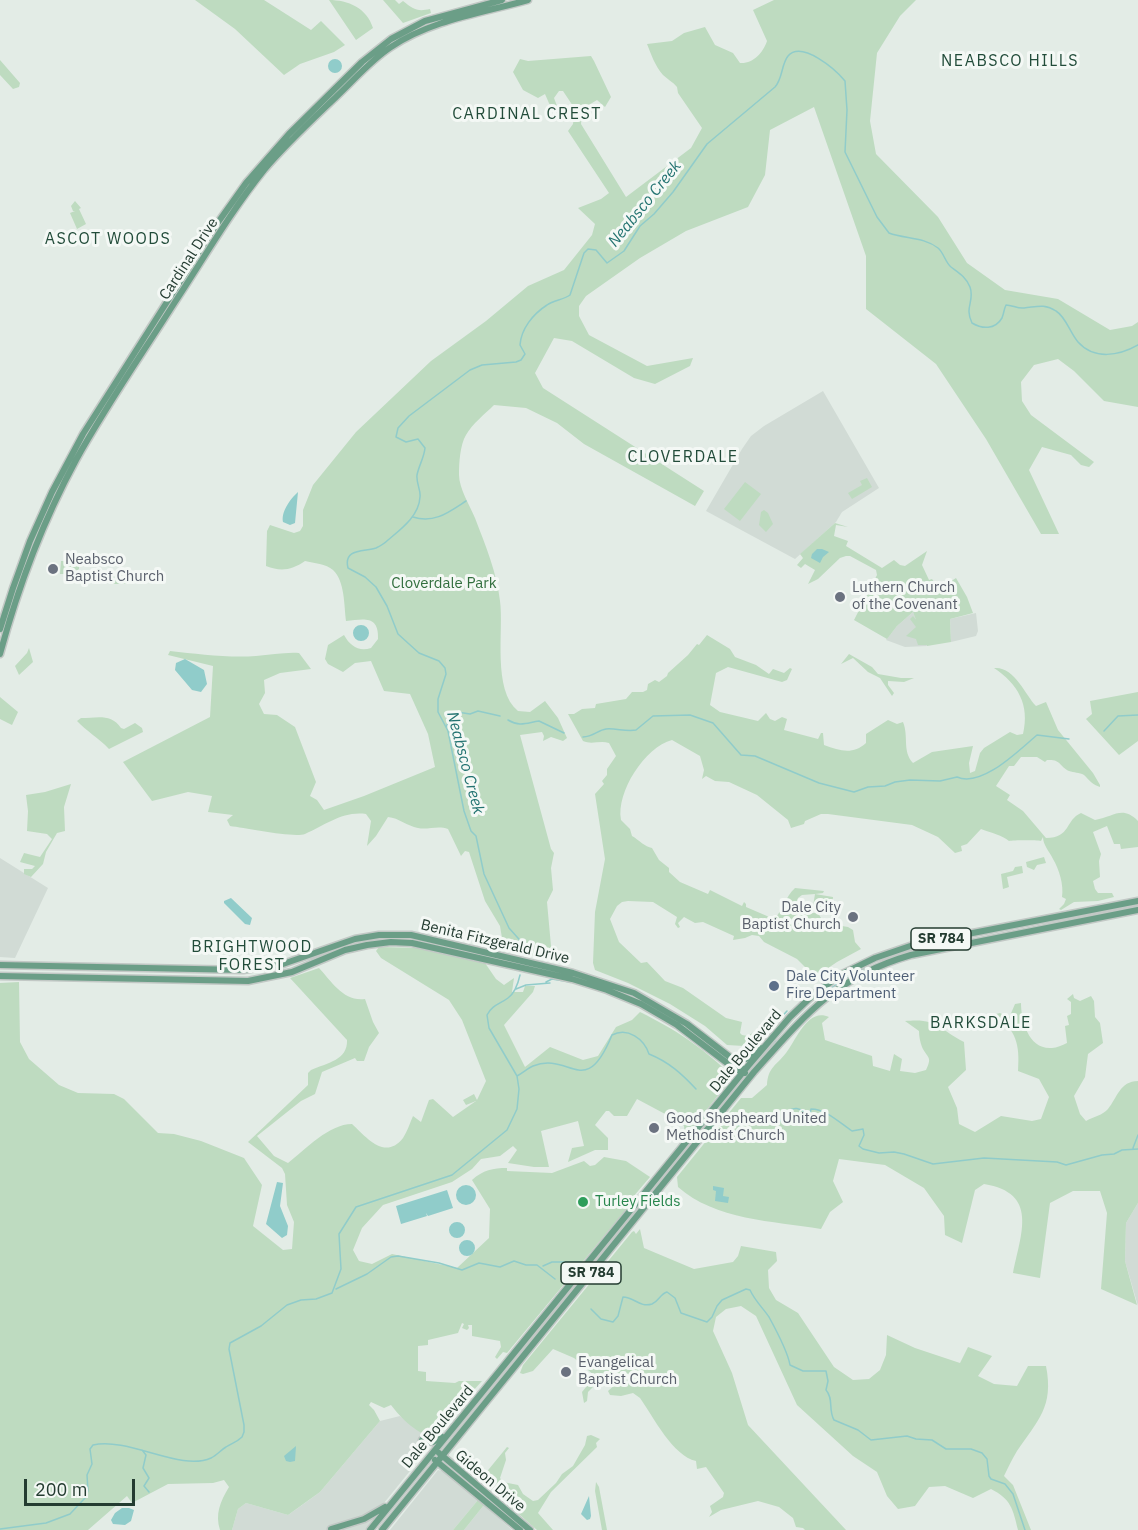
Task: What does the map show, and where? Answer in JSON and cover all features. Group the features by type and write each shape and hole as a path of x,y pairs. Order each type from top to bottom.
{"main road":[{"name":"Cardinal Drive","path":"0,629 12,588 30,541 52,492 83,434 214,228 253,173 362,62 391,39 425,21 502,0"},
{"name":"Cardinal Drive","path":"0,654 32,558 76,460 226,222 265,169 373,61 391,47 433,26 528,0"},
{"name":"Dale Boulevard","path":"370,1530 743,1072 790,1017 818,991 850,969 888,952 932,941 1138,901"},
{"name":"Dale Boulevard","path":"382,1530 750,1077 799,1021 818,1003 845,983 874,968 927,951 1138,910"},
{"name":"Benita Fitzgerald Drive","path":"0,965 243,970 283,964 355,939 379,935 411,935 573,973 644,998 670,1012 725,1053 739,1064 743,1072"},
{"name":"Benita Fitzgerald Drive","path":"0,976 248,981 292,972 357,947 385,942 412,943 607,990 641,1004 668,1019 735,1069 750,1077"},
{"path":"725,1053 737,1060 744,1060 772,1038"},
{"path":"422,1440 436,1441 452,1430"},
{"name":"Gideon Drive","path":"433,1453 520,1530"},
{"name":"Gideon Drive","path":"439,1459 530,1530"},
{"path":"331,1529 372,1515 390,1503"},
{"path":"342,1530 348,1525"}],"shaded area":[{"path":"823,391 879,488 842,512 836,522 795,559 706,511 751,436"},
{"path":"913,612 927,646 905,647 886,640 897,626"},
{"path":"976,613 978,631 976,636 951,642 950,619"},
{"path":"0,858 48,888 15,958 0,957"},
{"path":"1138,1203 1138,1306 1125,1261 1126,1223"},
{"path":"400,1416 431,1437 418,1461 384,1503 366,1530 232,1530 238,1509 246,1503 288,1515 320,1492 380,1421"},
{"path":"438,1470 445,1472 478,1500 453,1530 390,1530"},
{"path":"484,1505 512,1530 464,1530"}],"green space":[{"path":"195,0 264,0 311,30 321,21 345,45 334,52 300,64 284,75 235,29"},
{"path":"329,0 350,4 361,10 373,28 356,40"},
{"path":"383,0 395,0 399,4 403,1 415,9 430,9 431,13 403,23"},
{"name":"Cloverdale Park","path":"774,0 916,0 900,16 877,53 870,121 876,154 938,217 967,263 1005,290 1058,299 1110,330 1132,326 1138,322 1138,407 1104,401 1074,371 1058,359 1034,365 1021,382 1022,401 1031,415 1094,462 1089,467 1081,465 1071,455 1042,447 1029,470 1059,534 1041,534 986,439 936,364 866,309 866,256 814,107 770,130 765,175 748,207 686,231 640,258 586,296 579,306 579,316 589,335 647,366 693,358 690,366 655,384 634,378 572,341 554,338 535,373 543,388 704,491 695,506 584,444 557,423 526,408 494,405 472,427 462,444 459,480 487,548 498,590 501,613 502,675 505,689 510,701 518,711 530,712 545,701 558,718 567,738 563,741 551,737 543,741 542,732 520,735 554,853 551,868 553,890 547,902 552,957 518,954 502,938 500,926 485,901 469,852 465,851 461,856 448,829 418,828 388,817 367,846 371,821 366,814 334,819 305,834 290,835 230,826 227,820 233,815 208,812 212,796 188,792 152,801 123,762 210,717 213,666 168,655 170,651 235,656 299,653 311,669 280,673 264,680 265,693 259,704 264,714 277,715 295,727 316,782 310,796 317,800 324,810 435,767 428,734 410,694 384,691 371,661 355,663 343,672 328,664 325,659 328,645 344,635 355,647 371,648 378,639 376,626 373,622 364,619 346,621 340,580 330,568 305,561 286,569 266,566 267,531 270,525 294,533 300,531 303,526 303,510 313,485 356,432 431,361 486,321 528,286 564,270 592,235 595,224 578,208 601,199 609,193 568,131 573,124 575,109 563,91 559,91 554,98 560,114 555,117 545,94 538,98 523,90 513,72 520,59 528,61 591,56 611,97 605,107 597,100 582,109 581,124 626,197 691,148 702,128 678,93 677,87 658,68 647,44 672,41 684,33 705,27 715,45 733,53 740,63 749,62 763,50 767,41 753,10"},
{"path":"0,60 20,83 19,87 13,89 0,75"},
{"path":"75,201 81,208 79,209 86,224 77,229 70,213 75,211 71,206"},
{"path":"867,478 872,487 852,499 848,493 862,485 860,481"},
{"path":"745,482 761,494 740,521 724,509"},
{"path":"764,510 773,524 766,532 759,525 761,512"},
{"path":"835,523 848,527 836,525 834,536 848,541 846,546 882,568 894,560 905,566 927,551 922,565 929,580 932,579 939,589 956,578 973,613 950,619 951,642 927,646 918,645 916,639 906,636 916,627 910,619 913,616 916,620 913,612 897,626 887,639 854,620 877,575 876,570 850,556 840,558 818,579 808,584 815,570 805,564 801,568 797,565 803,558 800,554"},
{"path":"61,561 79,561 79,569 73,574 60,574"},
{"path":"113,574 127,574 127,584 113,584"},
{"path":"707,635 730,649 735,657 756,665 769,674 773,669 784,673 792,669 787,680 782,682 728,667 716,673 710,705 720,712 758,721 766,713 770,719 775,721 782,717 787,719 784,730 818,739 823,733 824,745 846,751 861,747 866,743 866,734 888,720 897,724 903,722 908,754 913,763 932,752 973,746 969,763 970,773 975,771 980,753 984,748 1010,732 1017,735 1023,734 1025,714 1020,696 1010,681 994,668 1007,671 1036,706 1046,702 1058,730 1093,773 1100,787 1084,775 1069,771 1057,762 1047,760 1045,762 1037,757 1021,757 1014,766 1009,766 996,786 1010,795 1007,800 1023,811 1046,838 1060,835 1081,813 1095,820 1122,813 1138,821 1138,847 1121,849 1120,844 1114,844 1107,826 1093,832 1101,854 1100,877 1093,881 1095,889 1098,893 1112,893 1114,897 1098,901 1074,902 1059,909 1066,899 1062,897 1059,872 1043,837 1041,841 1009,841 981,829 967,844 961,846 962,851 955,853 938,837 912,825 821,814 805,821 804,824 791,828 788,820 757,795 729,782 715,781 706,776 702,779 704,770 700,756 672,740 662,744 643,761 628,784 623,797 621,820 630,829 632,836 652,848 659,860 680,882 708,894 710,890 742,906 744,902 746,907 774,919 795,888 824,891 802,895 798,898 794,909 801,913 818,913 824,923 848,927 853,930 855,942 861,949 815,977 797,959 764,942 759,936 752,935 733,940 734,936 703,922 695,923 684,917 678,923 680,927 678,928 675,924 677,917 653,902 628,901 617,906 610,919 619,942 641,963 647,962 665,981 683,988 726,1018 742,1022 740,1033 742,1035 748,1036 758,1029 744,1046 727,1045 705,1026 670,1004 595,970 593,963 595,912 605,859 595,794 604,784 602,781 607,775 607,769 616,756 609,743 583,741 568,714 574,714 582,709 595,708 596,704 626,699 632,692 647,690 648,684 655,680 659,682 667,676"},
{"path":"29,648 33,662 19,675 15,666"},
{"path":"849,654 872,667 878,674 914,678 904,682 888,681 894,693 892,696 880,678 868,672 853,658 841,664"},
{"path":"1138,692 1138,741 1119,755 1086,719 1092,714 1090,701"},
{"path":"0,697 18,712 12,725 0,719"},
{"path":"81,718 108,718 124,729 135,723 142,728 143,732 109,749 77,721"},
{"path":"71,784 64,807 65,831 57,833 46,852 43,864 31,877 24,874 24,869 32,869 35,866 20,862 24,853 40,857 52,839 47,834 27,831 26,795"},
{"path":"1044,857 1046,863 1037,865 1034,870 1027,867 1026,862"},
{"path":"1022,866 1023,873 1007,877 1009,887 1003,889 1001,874"},
{"path":"815,894 833,897 832,908 813,906"},
{"path":"379,947 419,948 485,963 496,979 504,985 514,978 512,992 523,992 525,986 535,986 533,992 504,1025 525,1067 550,1047 583,1060 598,1056 616,1027 632,1020 640,1012 676,1032 708,1054 729,1073 731,1079 685,1137 684,1126 667,1119 667,1115 637,1099 627,1116 614,1116 606,1111 595,1125 608,1138 608,1150 595,1150 568,1162 572,1148 584,1146 578,1121 541,1131 549,1167 508,1163 517,1150 513,1146 500,1156 481,1159 472,1169 452,1182 383,1205 362,1228 353,1250 359,1261 372,1264 392,1254 457,1268 489,1238 490,1209 472,1180 484,1172 507,1168 507,1171 552,1173 584,1161 590,1166 595,1165 604,1157 626,1161 650,1177 627,1204 633,1201 507,1353 503,1352 497,1359 495,1357 501,1347 500,1341 472,1336 472,1325 468,1325 467,1330 462,1328 464,1324 462,1323 458,1333 428,1340 428,1345 418,1346 418,1371 426,1372 426,1381 455,1383 482,1381 452,1414 436,1437 417,1430 391,1405 384,1408 371,1402 369,1405 380,1421 320,1492 288,1515 246,1503 238,1509 232,1530 220,1530 218,1519 219,1508 229,1487 224,1480 213,1483 168,1484 132,1503 127,1496 88,1530 0,1530 0,983 19,982 20,1042 29,1059 59,1085 78,1093 114,1094 124,1099 158,1133 174,1134 201,1141 244,1158 262,1185 253,1226 283,1250 292,1249 294,1222 287,1205 285,1174 282,1168 248,1142 308,1085 308,1073 311,1070 330,1063 344,1052 347,1040 290,978 319,968 345,994 365,999 379,1033 369,1047 364,1061 357,1061 355,1058 322,1072 315,1094 301,1101 257,1136 274,1156 288,1163 326,1133 343,1125 352,1124 376,1145 389,1147 396,1145 403,1138 413,1116 421,1122 429,1100 433,1099 453,1117 476,1101 466,1105 463,1100 474,1094 477,1100 486,1081 462,1020 449,1000 381,958 376,951"},
{"path":"1073,994 1074,998 1080,1001 1091,996 1094,1001 1095,1017 1100,1023 1103,1043 1088,1054 1085,1077 1074,1096 1080,1114 1086,1121 1103,1113 1123,1087 1138,1081 1138,1203 1126,1223 1125,1261 1137,1305 1101,1289 1107,1213 1100,1191 1073,1191 1050,1203 1040,1278 1013,1273 1022,1230 1019,1206 1013,1196 1001,1189 984,1184 975,1190 962,1243 945,1235 944,1216 924,1188 885,1165 839,1159 833,1181 843,1202 830,1212 821,1229 727,1213 693,1198 678,1187 677,1177 741,1098 752,1098 767,1085 771,1070 786,1053 803,1026 822,1015 829,1017 822,1023 825,1040 872,1056 873,1066 890,1071 894,1054 902,1059 900,1071 915,1073 926,1070 928,1065 929,1059 921,1045 919,1031 905,1021 924,1021 937,1025 964,1042 966,1070 948,1087 957,1108 959,1124 975,1132 1001,1116 1032,1121 1041,1119 1049,1097 1039,1079 1018,1071 1015,1039 996,1014 1000,1013 1009,1018 1015,1004 1021,1003 1025,1026 1032,1039 1044,1047 1056,1048 1067,1043 1065,1026 1069,1025 1067,1016 1071,1014 1071,1002 1067,999"},
{"path":"640,1229 644,1248 694,1269 733,1262 741,1246 776,1252 777,1261 768,1270 769,1288 776,1300 798,1313 834,1367 853,1380 869,1379 880,1370 886,1355 887,1335 915,1348 960,1363 968,1347 992,1356 978,1376 994,1384 1017,1386 1028,1366 1046,1366 1048,1392 1046,1403 1038,1421 1017,1451 1004,1476 1013,1485 1031,1530 1018,1530 1010,1505 991,1489 973,1498 945,1486 929,1487 915,1506 898,1509 887,1496 877,1472 853,1456 797,1405 756,1316 741,1306 726,1309 716,1317 713,1331 732,1373 748,1425 846,1530 805,1530 796,1527 793,1518 779,1507 758,1501 721,1510 709,1517 712,1512 710,1506 723,1497 724,1493 706,1467 697,1469 696,1461 688,1458 672,1444 640,1398 633,1393 621,1396 610,1395 608,1391 617,1383 614,1378 607,1373 588,1392 587,1401 584,1403 582,1392 595,1376 574,1358 553,1349 533,1371 520,1373 523,1365 632,1232 636,1234"},
{"path":"591,1435 600,1439 596,1443 597,1447 551,1492 538,1513 553,1530 537,1530 480,1480 507,1447 509,1448 505,1453 506,1460 500,1478 503,1482 518,1485 523,1494 533,1501 538,1500 562,1474 573,1466 585,1445 587,1436"},
{"path":"596,1482 599,1487 607,1530 602,1530 595,1491"},
{"path":"478,1500 484,1505 464,1530 453,1530"}],"water":[{"path":"335,59 340,61 342,66 340,71 335,73 330,71 328,66 330,61"},
{"path":"298,492 295,523 290,525 283,522 283,514 289,502"},
{"path":"817,549 829,552 820,563 811,558"},
{"path":"361,625 367,627 369,633 367,639 361,641 355,639 353,633 355,627"},
{"path":"185,659 204,670 207,684 201,692 192,690 175,670 176,663"},
{"path":"231,898 252,918 250,925 245,924 224,903"},
{"path":"277,1182 283,1183 280,1206 288,1226 287,1235 282,1238 266,1224"},
{"path":"466,1185 473,1188 476,1195 473,1202 466,1205 459,1202 456,1195 459,1188"},
{"path":"713,1186 724,1188 723,1196 729,1197 728,1203 715,1201 716,1191 713,1190"},
{"path":"447,1190 453,1208 428,1216 426,1213 427,1216 401,1224 396,1206"},
{"path":"454,1222 460,1222 465,1230 463,1236 454,1238 449,1233 449,1227"},
{"path":"464,1240 470,1240 475,1248 473,1254 464,1256 459,1251 459,1245"},
{"path":"296,1446 295,1461 286,1461 284,1456"},
{"path":"589,1496 591,1516 587,1520 581,1514"},
{"path":"122,1508 134,1510 131,1521 125,1525 113,1524 111,1520"}],"waterway":[{"name":"Neabsco Creek","path":"526,955 526,947 509,928 484,874 476,836 471,831 464,811 448,731 438,712 438,699 446,674 445,668 439,661 419,653 398,634 387,606 376,587 365,577 348,568 347,562 352,554 376,548 384,543 404,527 419,504 417,475 425,448 418,439 406,442 396,437 398,428 409,416 470,370 482,365 521,360 525,354 520,345 525,328 533,317 550,303 570,295 584,253 588,249 596,250 607,263 624,251 640,226 673,192 707,144 775,87 788,56 794,52 802,52 818,58 845,81 847,110 845,152 877,217 889,233 921,240 933,244 940,250 949,265 964,278 970,287 969,313 972,323 984,327 996,325 1002,318 1006,305 1022,308 1044,306 1059,314 1078,342 1091,352 1115,354 1138,345"},
{"path":"413,517 435,518 466,501"},
{"path":"446,727 452,715 457,712 470,714 478,711 500,716"},
{"path":"583,737 606,729 636,730 653,716 690,715 713,723 741,755 755,756 819,783 854,792 868,787 885,786 910,780 940,781 957,777 967,779 978,777 1000,766 1037,735 1069,739"},
{"path":"1104,731 1118,716 1138,715"},
{"path":"508,720 520,724 539,721 564,733"},
{"path":"831,988 865,968"},
{"name":"Neabsco Creek","path":"0,1529 46,1523 70,1514 85,1498 88,1491 87,1475 92,1464 90,1449 93,1445 122,1446 185,1461 199,1461 211,1458 242,1437 244,1425 229,1349 230,1343 261,1326 287,1305 332,1293 341,1269 339,1234 356,1207 452,1175 507,1130 517,1109 519,1089 517,1076 489,1028 487,1015 494,1007 513,994 520,975"},
{"path":"546,982 552,979 570,982"},
{"path":"516,989 526,985 550,983"},
{"path":"747,1054 787,1011"},
{"path":"517,1076 533,1066 546,1063 585,1070 593,1066 602,1055 612,1035 624,1032 639,1039 649,1054 675,1069 696,1089"},
{"path":"754,1066 774,1042 778,1041"},
{"path":"735,1123 739,1125 740,1119 754,1117 774,1123 788,1118 788,1111 791,1109 799,1109 810,1114 811,1109 822,1111 852,1131 863,1129 864,1135 859,1146 863,1149 879,1153 904,1154 933,1164 984,1158 1057,1162 1066,1165 1122,1150 1138,1149"},
{"path":"1133,1148 1138,1135"},
{"path":"546,1319 613,1240"},
{"path":"336,1289 367,1274 391,1257 398,1256 439,1263 462,1270 479,1263 500,1267 514,1261 526,1265 537,1265 555,1279"},
{"path":"543,1266 552,1262 581,1262"},
{"path":"591,1309 601,1319 613,1322 618,1316 623,1297 648,1305 667,1292 675,1298 681,1313 707,1322 722,1300 746,1289 750,1290 772,1322 790,1365 803,1371 826,1371 828,1381 826,1390 830,1397 834,1420 858,1430 871,1440 907,1436 932,1440 946,1449 971,1449 982,1453 987,1459 991,1479 1005,1484 1013,1494 1025,1530"},
{"path":"142,1450 146,1455 143,1468 149,1478 144,1486 149,1492"}],"place":[{"name":"Neabsco Baptist Church","path":"53,569"},
{"name":"Luthern Church of the Covenant","path":"840,597"},
{"name":"Dale City Baptist Church","path":"853,917"},
{"name":"Dale City Volunteer Fire Department","path":"774,986"},
{"name":"Good Shepheard United Methodist Church","path":"654,1128"},
{"name":"Turley Fields","path":"583,1202"},
{"name":"Evangelical Baptist Church","path":"566,1372"}],"district":[{"name":"NEABSCO HILLS","path":"1010,61"},
{"name":"CARDINAL CREST","path":"527,114"},
{"name":"ASCOT WOODS","path":"108,239"},
{"name":"CLOVERDALE","path":"683,457"},
{"name":"BRIGHTWOOD FOREST","path":"252,956"},
{"name":"BARKSDALE","path":"981,1023"}]}
